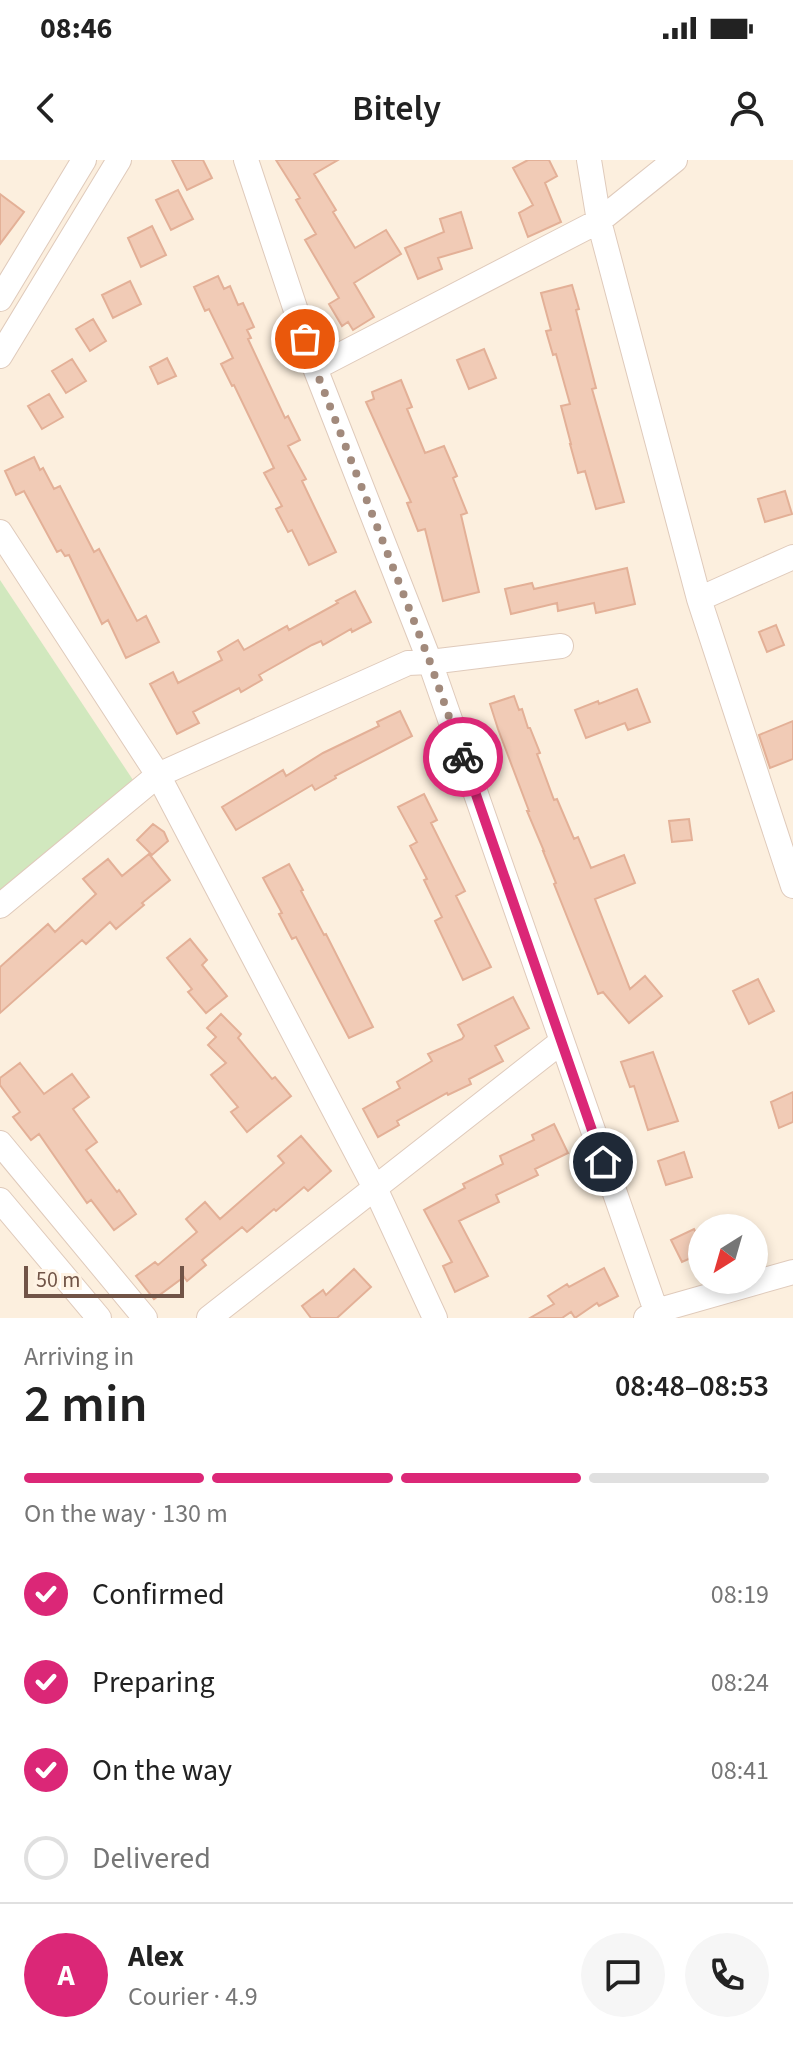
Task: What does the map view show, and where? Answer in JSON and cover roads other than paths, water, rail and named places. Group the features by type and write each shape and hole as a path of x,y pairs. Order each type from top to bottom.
{"street":[{"path":"0,299 84,160"},
{"path":"0,356 119,160"},
{"path":"246,160 315,368 430,662 651,1315 793,1272"},
{"path":"589,160 599,221 699,599 793,886"},
{"path":"315,368 599,221 675,160"},
{"path":"0,532 158,775 375,1188 435,1318"},
{"path":"699,599 793,557"},
{"path":"0,906 158,775 408,663 561,646"},
{"path":"209,1318 561,1042"},
{"path":"0,1143 145,1318"},
{"path":"0,1200 99,1318"}]}
